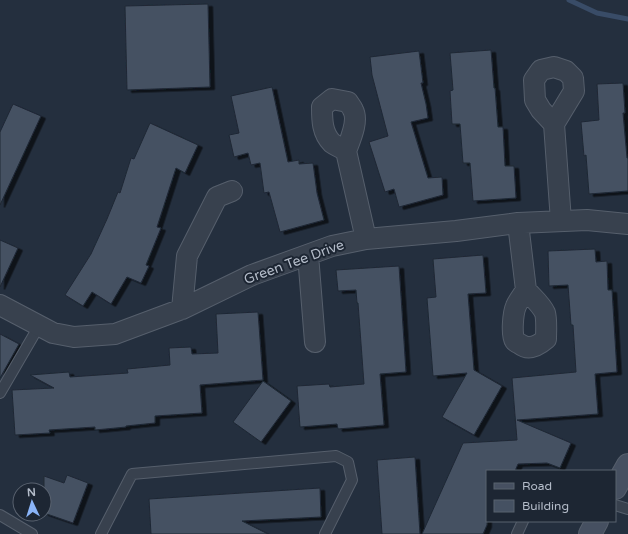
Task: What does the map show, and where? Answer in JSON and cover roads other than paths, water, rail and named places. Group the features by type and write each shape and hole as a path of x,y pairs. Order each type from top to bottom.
{"street":[{"path":"554,124 561,221"},
{"path":"346,151 366,239"},
{"path":"182,309 187,256 218,197 232,191"},
{"name":"Green Tee Drive","path":"0,305 53,333 74,337 115,334 182,309 252,275 332,246 366,239 518,223 587,220 628,224"},
{"path":"518,223 526,290"},
{"path":"308,255 315,342"},
{"path":"616,486 628,465"},
{"path":"590,534 596,522"}],"lane":[{"path":"0,393 39,326"},
{"path":"102,534 132,474 336,456 348,462 352,480 325,534"},
{"path":"616,505 628,508"},
{"path":"0,515 32,534"},
{"path":"517,534 523,522"}],"waterway":[{"path":"569,0 597,13 628,19"}]}
